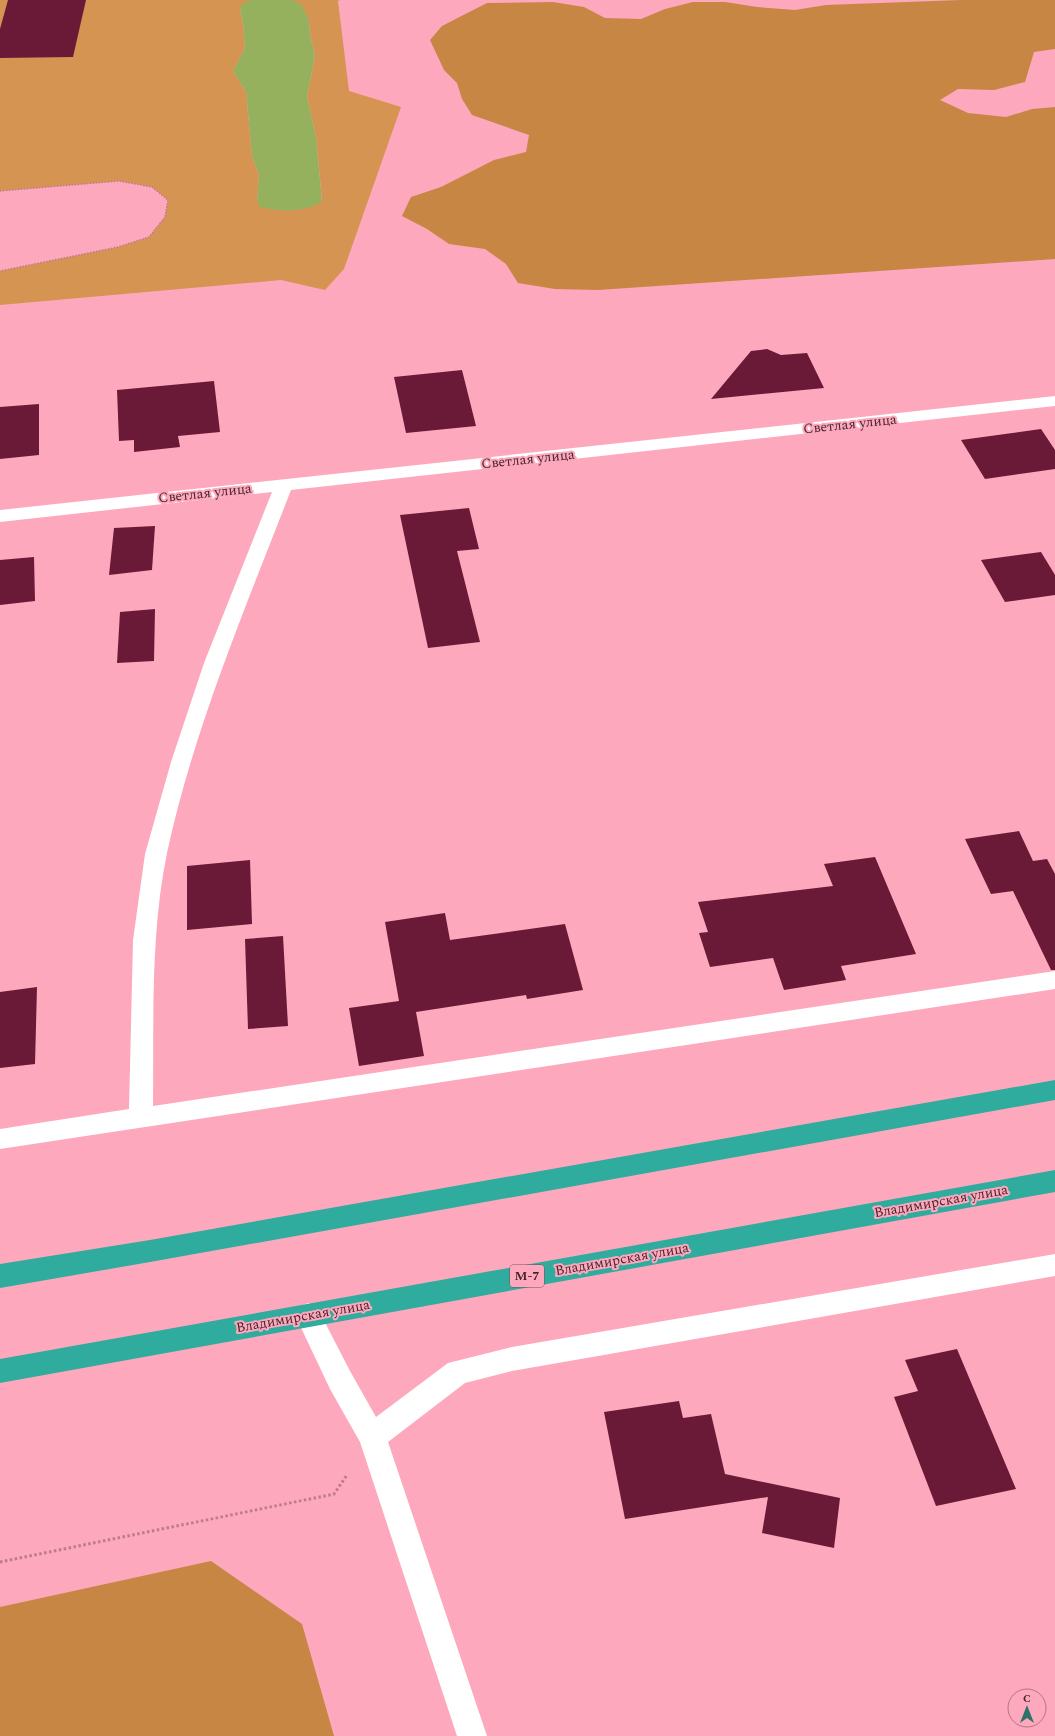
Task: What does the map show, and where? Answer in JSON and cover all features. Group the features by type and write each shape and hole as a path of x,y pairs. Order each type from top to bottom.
{"highway":[{"path":"0,1276 150,1251 1055,1090"},
{"name":"Владимирская улица","path":"0,1370 1055,1181"}],"street":[{"name":"Светлая улица","path":"0,516 1055,401"},
{"path":"140,1117 144,940 156,854 181,762 214,663 284,485"},
{"path":"0,1139 1055,980"},
{"path":"372,1437 458,1372 520,1357 1055,1265"},
{"path":"308,1315 340,1380 372,1437 472,1736"}],"path":[{"path":"0,191 118,181 152,187 168,200 165,217 149,237 118,247 0,271"},
{"path":"0,1562 334,1494 372,1437"}],"shaded area":[{"path":"0,0 254,0 240,9 245,48 233,71 246,92 252,156 259,175 257,200 322,200 316,137 307,96 315,56 310,34 309,20 292,0 340,0 338,1 349,91 401,107 344,269 325,290 281,280 0,305 0,271 118,247 149,237 165,217 168,200 152,187 119,181 0,191"},
{"path":"252,0 292,0 301,4 309,20 310,34 315,56 307,96 316,137 322,201 308,208 292,210 267,209 260,207 257,200 259,175 252,156 246,92 233,71 245,48 240,9 243,3"},
{"path":"961,0 1055,0 1055,49 1034,52 1025,82 994,90 958,89 940,100 968,113 1006,117 1032,109 1055,107 1055,259 598,290 555,289 518,283 506,264 485,249 449,244 427,229 402,216 411,197 441,187 494,160 526,152 529,135 472,115 462,99 457,83 444,70 430,40 442,26 487,3 553,2 584,7 605,18 641,19 665,9 693,2 725,2 757,7 795,10 826,5"},
{"path":"211,1561 302,1624 334,1736 0,1736 0,1607"}],"building":[{"path":"8,0 86,0 73,57 0,58 0,29"},
{"path":"767,349 781,355 807,353 824,388 711,399 751,351"},
{"path":"462,370 476,426 406,433 394,377"},
{"path":"214,381 220,432 178,436 180,447 134,452 134,440 119,441 117,390"},
{"path":"39,404 39,455 0,459 0,407"},
{"path":"1041,429 1055,450 1055,469 985,479 961,440"},
{"path":"469,508 479,549 457,551 480,642 428,648 400,515"},
{"path":"155,526 152,570 109,575 114,528"},
{"path":"1041,552 1055,575 1055,595 1005,602 981,560"},
{"path":"34,557 35,601 0,605 0,560"},
{"path":"155,609 154,661 117,663 120,612"},
{"path":"1019,831 1033,861 1047,859 1055,874 1055,970 1051,970 1013,891 991,894 965,839"},
{"path":"875,857 916,954 841,966 846,980 784,990 773,958 710,967 699,933 708,932 698,902 833,886 824,864"},
{"path":"250,860 252,924 187,930 187,866"},
{"path":"445,913 450,940 565,924 583,990 527,999 526,995 416,1012 424,1056 359,1066 349,1008 399,1001 385,922"},
{"path":"283,936 288,1026 248,1029 245,939"},
{"path":"37,987 35,1064 0,1068 0,992"},
{"path":"957,1349 1016,1489 936,1506 894,1397 918,1391 905,1360"},
{"path":"679,1401 683,1418 711,1414 725,1474 840,1498 834,1548 762,1533 768,1497 625,1519 604,1412"}]}
